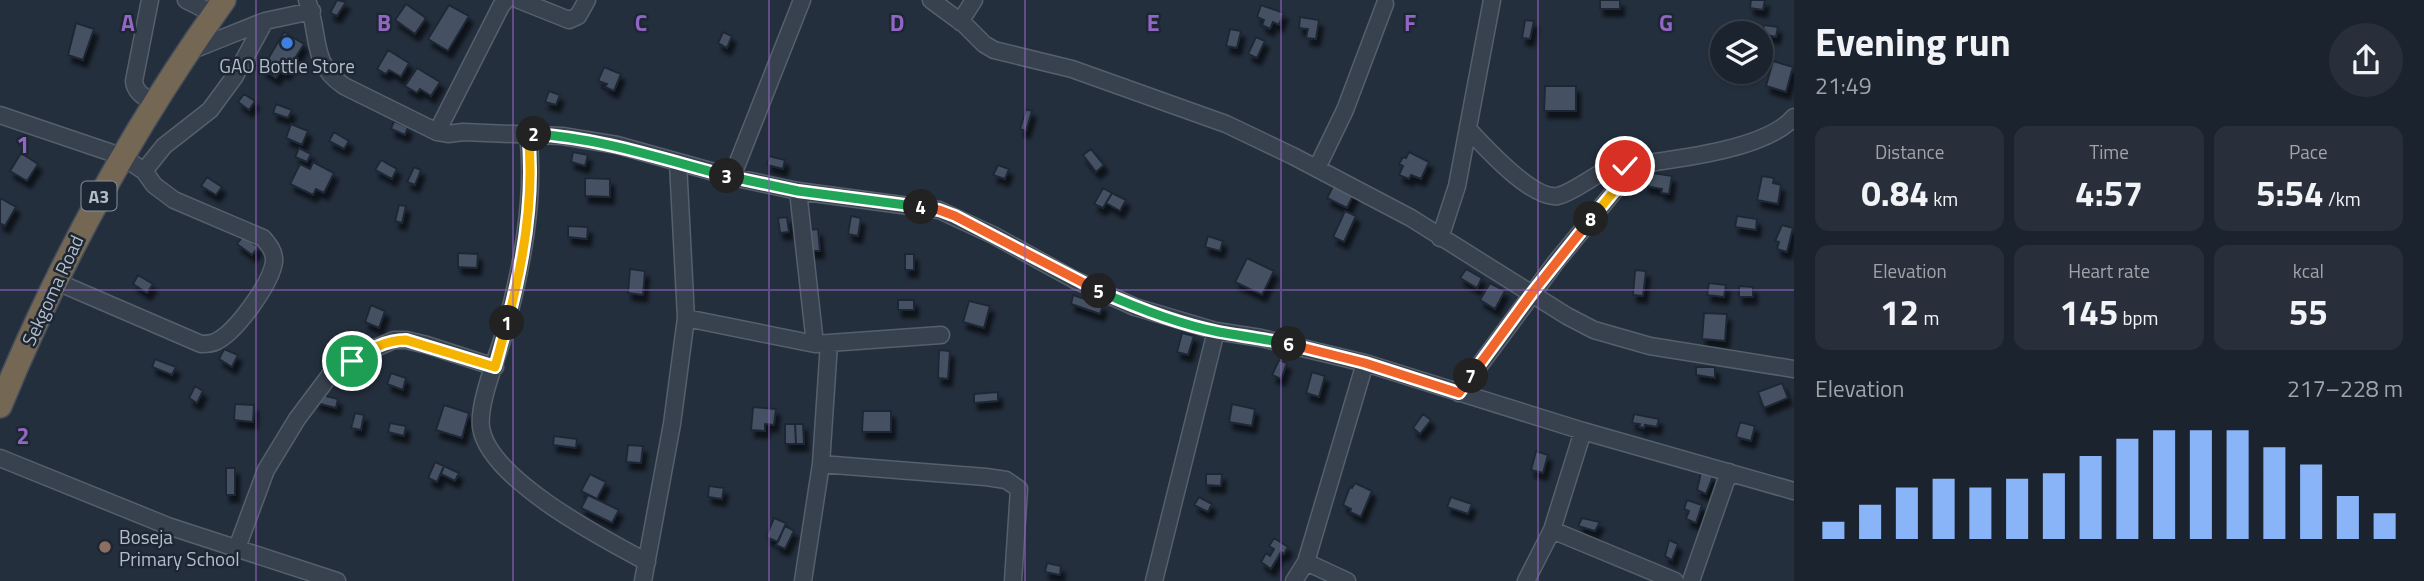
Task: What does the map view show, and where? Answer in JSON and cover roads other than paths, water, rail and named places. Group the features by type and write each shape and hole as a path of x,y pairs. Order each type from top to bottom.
{"highway":[{"name":"Sekgoma Road","path":"1,400 55,281 121,156 219,7"}],"street":[{"path":"150,0 134,81 139,93 155,104"},
{"path":"186,0 219,7"},
{"path":"437,132 506,0"},
{"path":"519,0 569,20 578,16 587,0"},
{"path":"732,177 802,0"},
{"path":"930,0 994,50 1072,69 1226,124 1317,168 1411,218 1567,316 1594,330 1689,353 1794,369"},
{"path":"960,22 974,0"},
{"path":"1440,238 1457,187 1492,0"},
{"path":"1317,168 1345,110 1385,4"},
{"path":"190,51 306,5 323,67 331,77 437,132 562,135 617,145 732,177 798,191 939,210 993,235 1075,280 1135,307 1216,331 1261,338 1365,363 1583,431 1794,491"},
{"path":"144,171 164,146 211,110 235,76 265,21"},
{"path":"0,115 121,156 144,171 154,184 174,200 263,238 271,246 274,260 258,296 230,332 219,340 201,344 55,281"},
{"path":"1468,128 1486,149 1533,189 1545,195 1558,196 1611,168 1719,151 1773,132 1794,117"},
{"path":"528,133 527,221 520,268 495,367 482,406 481,428 493,454 546,503 648,562"},
{"path":"643,581 672,424 686,318 678,163"},
{"path":"1459,393 1532,293 1635,166"},
{"path":"798,191 822,344 821,464 803,581"},
{"path":"686,318 822,344 940,335"},
{"path":"1154,581 1216,331"},
{"path":"237,548 266,470 297,419 330,375 366,352 394,340 427,345 495,367"},
{"path":"1294,581 1306,562 1365,363"},
{"path":"1527,581 1552,530 1583,431"},
{"path":"0,458 169,526 337,581"},
{"path":"821,464 931,471 1006,480 1019,489 1020,502 1013,581"},
{"path":"1691,581 1729,472"},
{"path":"1552,530 1675,581"},
{"path":"1306,562 1347,581"}],"place":[{"name":"GAO Bottle Store","path":"287,43"},
{"name":"Boseja Primary School","path":"105,547"}]}
